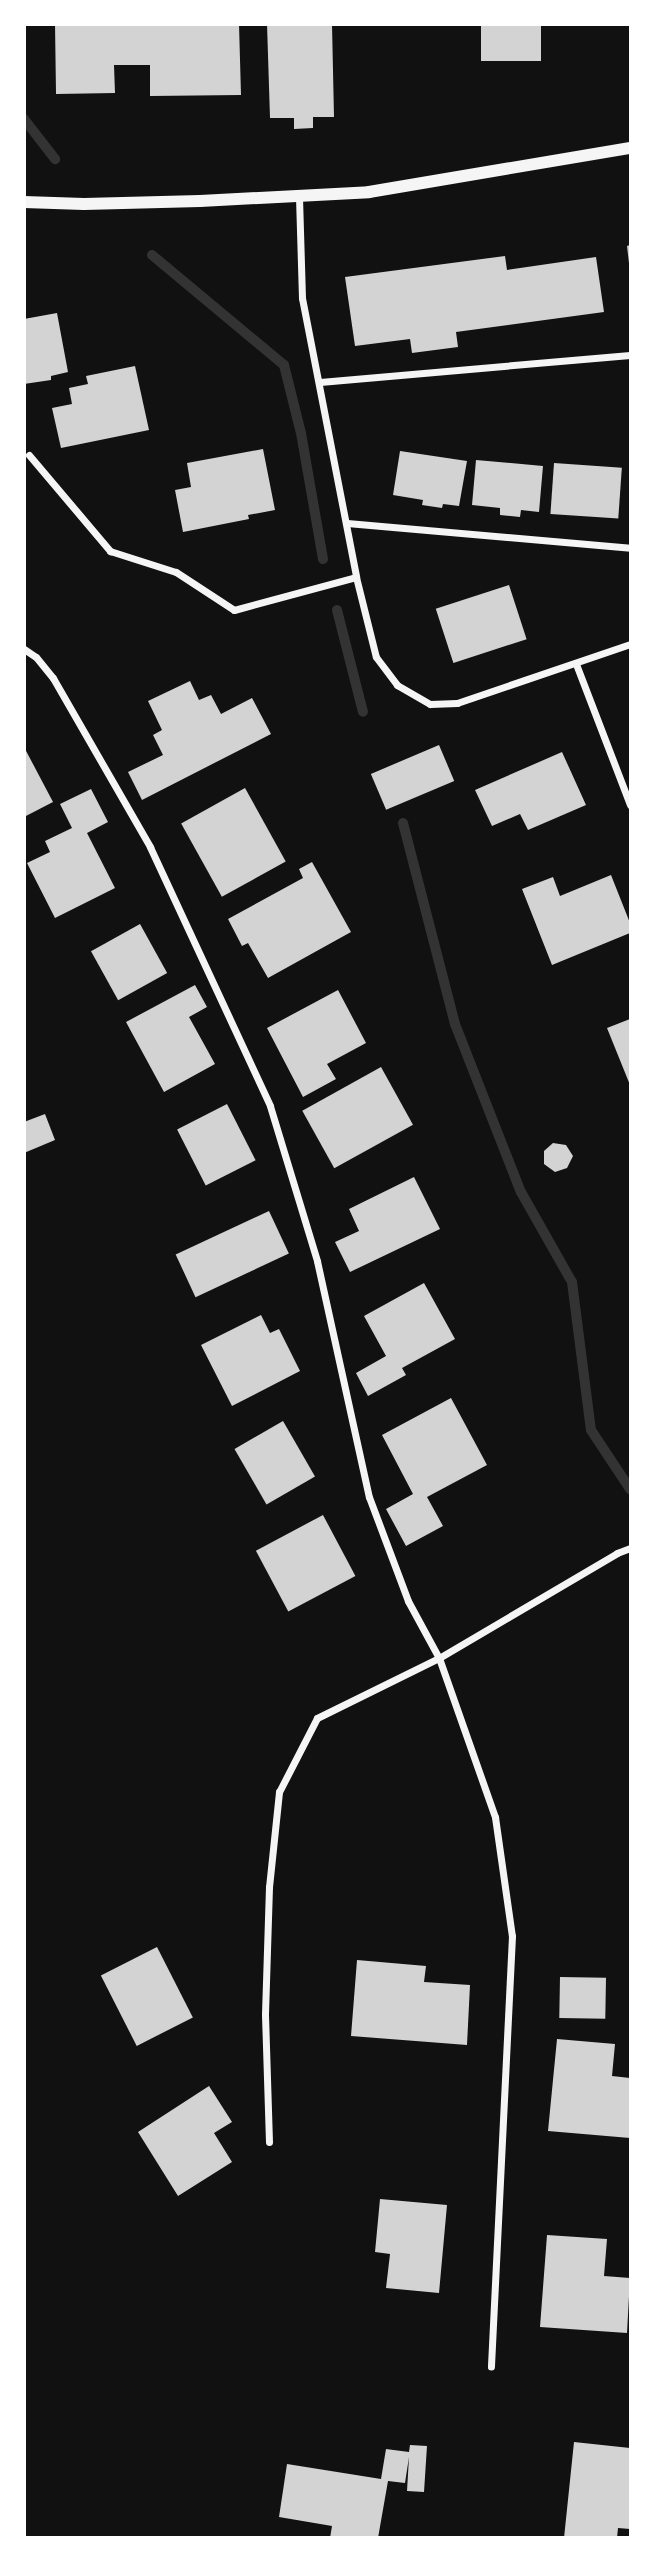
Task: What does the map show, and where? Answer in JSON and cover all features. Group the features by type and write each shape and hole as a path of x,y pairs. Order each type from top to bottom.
{"street":[{"path":"24,202 84,205 299,197 369,191 631,148"},
{"path":"299,197 302,298 356,577 376,657 397,685 429,704 457,703 631,644"},
{"path":"320,382 631,355"},
{"path":"29,455 110,551 176,572 234,610 356,577"},
{"path":"346,523 631,548"},
{"path":"24,649 36,657 53,678 150,847 270,1106 317,1261 369,1497 408,1601 439,1658 495,1818 512,1936 491,2366"},
{"path":"576,664 631,805"},
{"path":"269,2142 265,2001 269,1887 279,1792 317,1718 439,1658 617,1553 631,1548"}],"building":[{"path":"55,24 239,24 241,95 150,96 150,65 114,65 115,93 56,94"},
{"path":"267,24 332,24 334,117 313,117 313,128 294,129 294,118 270,118"},
{"path":"481,24 541,24 541,61 481,61"},
{"path":"630,245 630,263 629,263 627,246"},
{"path":"505,256 507,270 596,257 604,312 456,332 458,347 412,353 410,339 355,346 345,277"},
{"path":"57,313 68,372 51,376 51,380 24,384 24,319"},
{"path":"135,366 149,430 61,448 52,408 72,404 69,388 88,384 86,376"},
{"path":"263,449 275,510 248,515 249,519 183,532 175,490 191,487 187,463"},
{"path":"400,451 467,461 459,506 443,504 442,508 422,505 423,500 393,495"},
{"path":"476,460 543,466 539,512 521,510 520,517 500,515 500,508 472,505"},
{"path":"554,463 622,468 618,519 550,514"},
{"path":"509,585 527,639 453,663 436,609"},
{"path":"190,681 199,700 211,695 221,714 252,698 271,734 142,800 128,772 163,755 153,735 162,730 148,701"},
{"path":"439,745 454,781 386,810 371,774"},
{"path":"24,747 53,802 24,817"},
{"path":"562,752 586,805 528,830 520,814 492,826 475,790"},
{"path":"245,788 286,861 222,897 181,823"},
{"path":"91,789 108,822 87,833 115,888 55,918 27,863 50,852 45,841 72,828 60,804"},
{"path":"312,862 351,932 268,978 248,943 242,946 228,919 303,878 299,869"},
{"path":"611,875 630,923 630,933 552,965 522,889 553,877 560,896"},
{"path":"140,924 167,973 118,1000 91,951"},
{"path":"195,985 207,1007 189,1017 215,1064 164,1092 126,1022"},
{"path":"338,990 366,1043 327,1064 336,1079 303,1097 267,1028"},
{"path":"630,1019 630,1085 607,1028"},
{"path":"381,1067 413,1125 334,1168 302,1111"},
{"path":"227,1104 256,1160 206,1186 177,1129"},
{"path":"45,1114 55,1140 24,1153 24,1122"},
{"path":"553,1143 566,1145 573,1156 567,1168 555,1172 544,1164 544,1151"},
{"path":"414,1177 440,1229 350,1272 335,1242 359,1231 349,1209"},
{"path":"269,1211 289,1254 196,1297 176,1255"},
{"path":"424,1283 455,1339 402,1368 406,1375 368,1396 356,1373 386,1356 364,1316"},
{"path":"261,1315 270,1333 279,1329 300,1371 232,1406 201,1345"},
{"path":"451,1398 487,1465 427,1497 443,1526 406,1546 386,1509 413,1494 382,1435"},
{"path":"283,1421 315,1476 267,1504 235,1449"},
{"path":"323,1515 355,1576 288,1612 256,1551"},
{"path":"157,1947 193,2017 137,2046 101,1976"},
{"path":"357,1960 426,1966 424,1982 470,1985 467,2045 351,2036"},
{"path":"560,1977 606,1978 605,2019 559,2018"},
{"path":"557,2039 615,2044 612,2076 630,2078 630,2138 548,2131"},
{"path":"209,2086 232,2122 214,2133 232,2162 178,2196 138,2132"},
{"path":"380,2199 447,2205 439,2293 386,2288 390,2254 375,2252"},
{"path":"547,2235 607,2239 604,2276 630,2278 627,2333 540,2327"},
{"path":"574,2442 630,2448 630,2529 618,2528 617,2538 564,2538"},
{"path":"410,2445 427,2446 424,2492 407,2491 409,2457 405,2483 388,2481 378,2538 330,2538 332,2526 279,2517 287,2464 381,2479 386,2449 409,2452"}],"waterway":[{"path":"24,119 55,159"},
{"path":"152,255 284,365 301,433 323,559"},
{"path":"337,610 363,712"},
{"path":"403,823 455,1024 521,1192 572,1282 591,1430 630,1489"}]}
